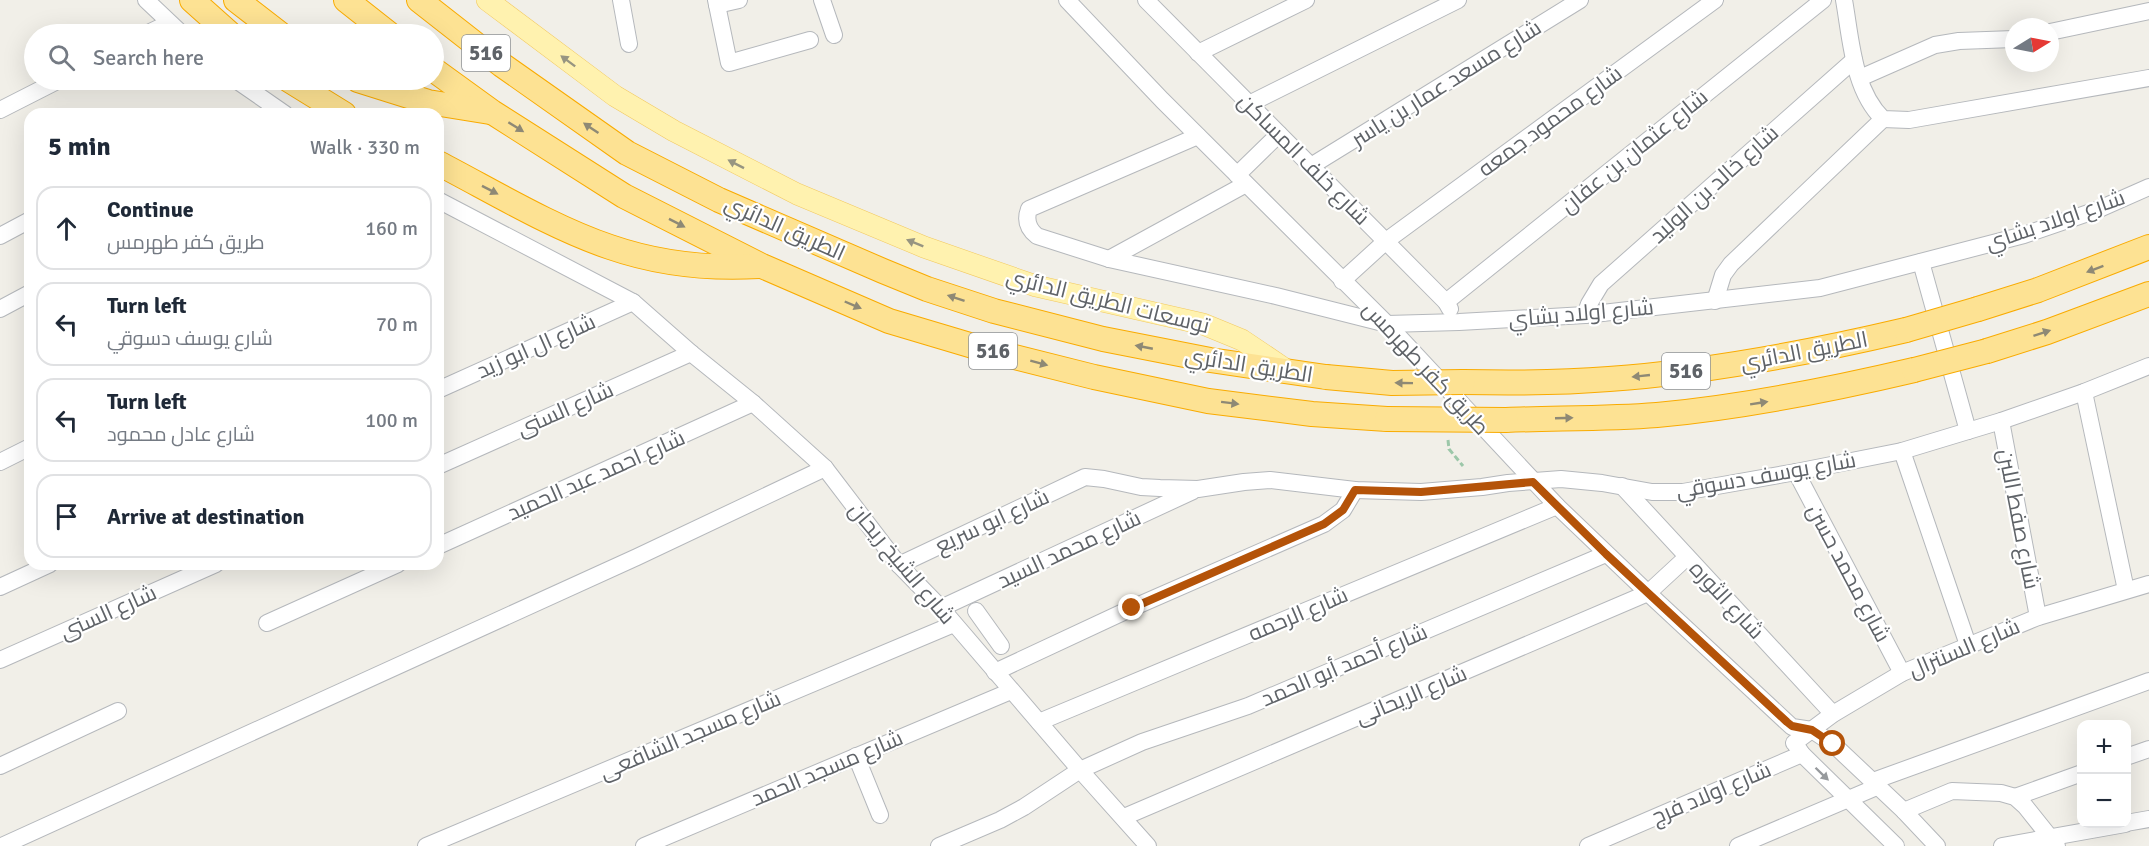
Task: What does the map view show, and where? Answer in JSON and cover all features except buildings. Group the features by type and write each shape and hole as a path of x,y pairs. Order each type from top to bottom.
{"highway":[{"path":"192,0 219,24"},
{"path":"236,0 267,24"},
{"path":"346,0 376,24"},
{"name":"الطريق الدائري","path":"419,0 502,65 627,153 719,200 788,231 936,292 994,311 1103,339 1210,360 1326,377 1392,383 1568,381 1682,372 1826,349 1906,330 2038,290 2149,247"},
{"name":"الطريق الدائري","path":"444,77 492,112 624,196 762,266 889,321 983,349 1094,377 1209,401 1312,414 1387,419 1506,420 1656,415 1759,403 1833,390 1987,351 2047,332 2149,294"},
{"path":"305,90 334,108"},
{"path":"390,90 428,102 492,112"},
{"path":"444,166 561,226 609,247 651,259 685,265 762,266"}],"main road":[{"name":"توسعات الطريق الدائري","path":"487,0 615,96 705,147 797,194 914,243 989,270 1056,291 1203,324 1242,340 1288,371"}],"street":[{"path":"146,0 169,23"},
{"path":"621,0 629,44"},
{"path":"739,0 716,3 729,63 810,40"},
{"path":"822,0 834,35"},
{"name":"طريق كفر طهرمس","path":"1067,0 1241,180 1387,324 1533,482 1796,741 1848,799 1896,846"},
{"name":"شارع خلف المساكن","path":"1146,0 1446,302 1459,322"},
{"path":"1198,53 1306,0"},
{"path":"1250,104 1458,0"},
{"name":"شارع مسعد عمار بن ياسر","path":"1311,166 1580,0"},
{"name":"شارع محمود جمعه","path":"1342,280 1386,242 1715,0"},
{"name":"شارع عثمان بن عفان","path":"1446,302 1823,0"},
{"path":"1844,0 1854,60 1872,108 1883,119 1909,120 2149,78"},
{"path":"2059,30 2149,11"},
{"path":"1860,78 1935,45 1970,40 2005,39"},
{"name":"شارع خالد بن الوليد","path":"1585,315 1601,284 1854,60"},
{"path":"0,110 39,90"},
{"path":"250,90 276,108"},
{"path":"1715,301 1718,287 1731,264 1883,119"},
{"path":"1109,258 1241,180 1279,134"},
{"name":"شارع اولاد بشاي","path":"1198,136 1029,209 1028,224 1037,236 1109,258 1387,324 1459,322 1585,315 1820,288 2060,224 2149,187"},
{"path":"444,203 633,302"},
{"path":"0,236 24,223"},
{"path":"1921,262 1968,431"},
{"path":"0,309 24,296"},
{"name":"شارع الشيخ ريحان","path":"633,302 753,403 825,468 899,565 941,608 1080,771 1148,846"},
{"name":"شارع ال ابو زيد","path":"444,387 633,302"},
{"name":"شارع السنى","path":"444,463 691,353"},
{"name":"شارع يوسف دسوقي","path":"1085,477 1141,487 1198,489 1269,480 1355,490 1421,492 1571,480 1652,492 1683,492 1902,451 2001,421 2149,366"},
{"path":"2084,392 2126,590"},
{"name":"شارع احمد عبد الحميد","path":"444,543 753,403"},
{"name":"شارع صفط اللبن","path":"2001,421 2038,617"},
{"path":"0,462 24,450"},
{"path":"1902,451 1968,645"},
{"path":"2,846 626,562 825,468"},
{"name":"شارع محمد حسن","path":"1796,472 1902,673"},
{"name":"شارع ابو سريع","path":"899,565 1085,477"},
{"name":"شارع الثوره","path":"1622,486 1833,714"},
{"name":"شارع محمد السيد","path":"941,608 1198,489"},
{"path":"995,672 1132,608 1324,524 1343,510 1355,490"},
{"name":"شارع الرحمه","path":"1039,722 1557,506"},
{"name":"شارع أحمد أبو الحمد","path":"939,846 1016,812 1080,771 1150,739 1248,706 1606,554"},
{"name":"شارع الريحانى","path":"1124,818 1648,593 1687,557"},
{"path":"0,587 37,570"},
{"name":"شارع السنى","path":"0,660 202,570"},
{"path":"267,623 385,570"},
{"name":"شارع السنترال","path":"1812,730 1833,714 1902,673 2038,617 2149,584"},
{"name":"شارع مسجد الشافعى","path":"426,846 958,629 980,616 1001,646"},
{"path":"1738,846 1848,799 1876,784 2149,681"},
{"name":"شارع مسجد الحمد","path":"644,846 1011,691"},
{"path":"0,766 118,711"},
{"path":"1796,741 1812,730 1833,744 1904,811 1937,846"},
{"name":"شارع اولاد فرج","path":"1588,846 1796,741"},
{"path":"2131,756 2149,749"},
{"path":"856,756 880,815"},
{"path":"2015,797 2079,774"},
{"path":"1904,811 1952,791 2001,793 2015,797 2025,806 2054,842"},
{"path":"2131,822 2149,819"},
{"path":"2002,846 2054,842 2107,828"}],"path":[{"path":"1449,449 1463,466"}],"route":[{"path":"1132,608 1324,524 1343,510 1355,490 1452,491 1533,482 1606,554 1787,722 1792,726 1812,730 1833,744"}]}
